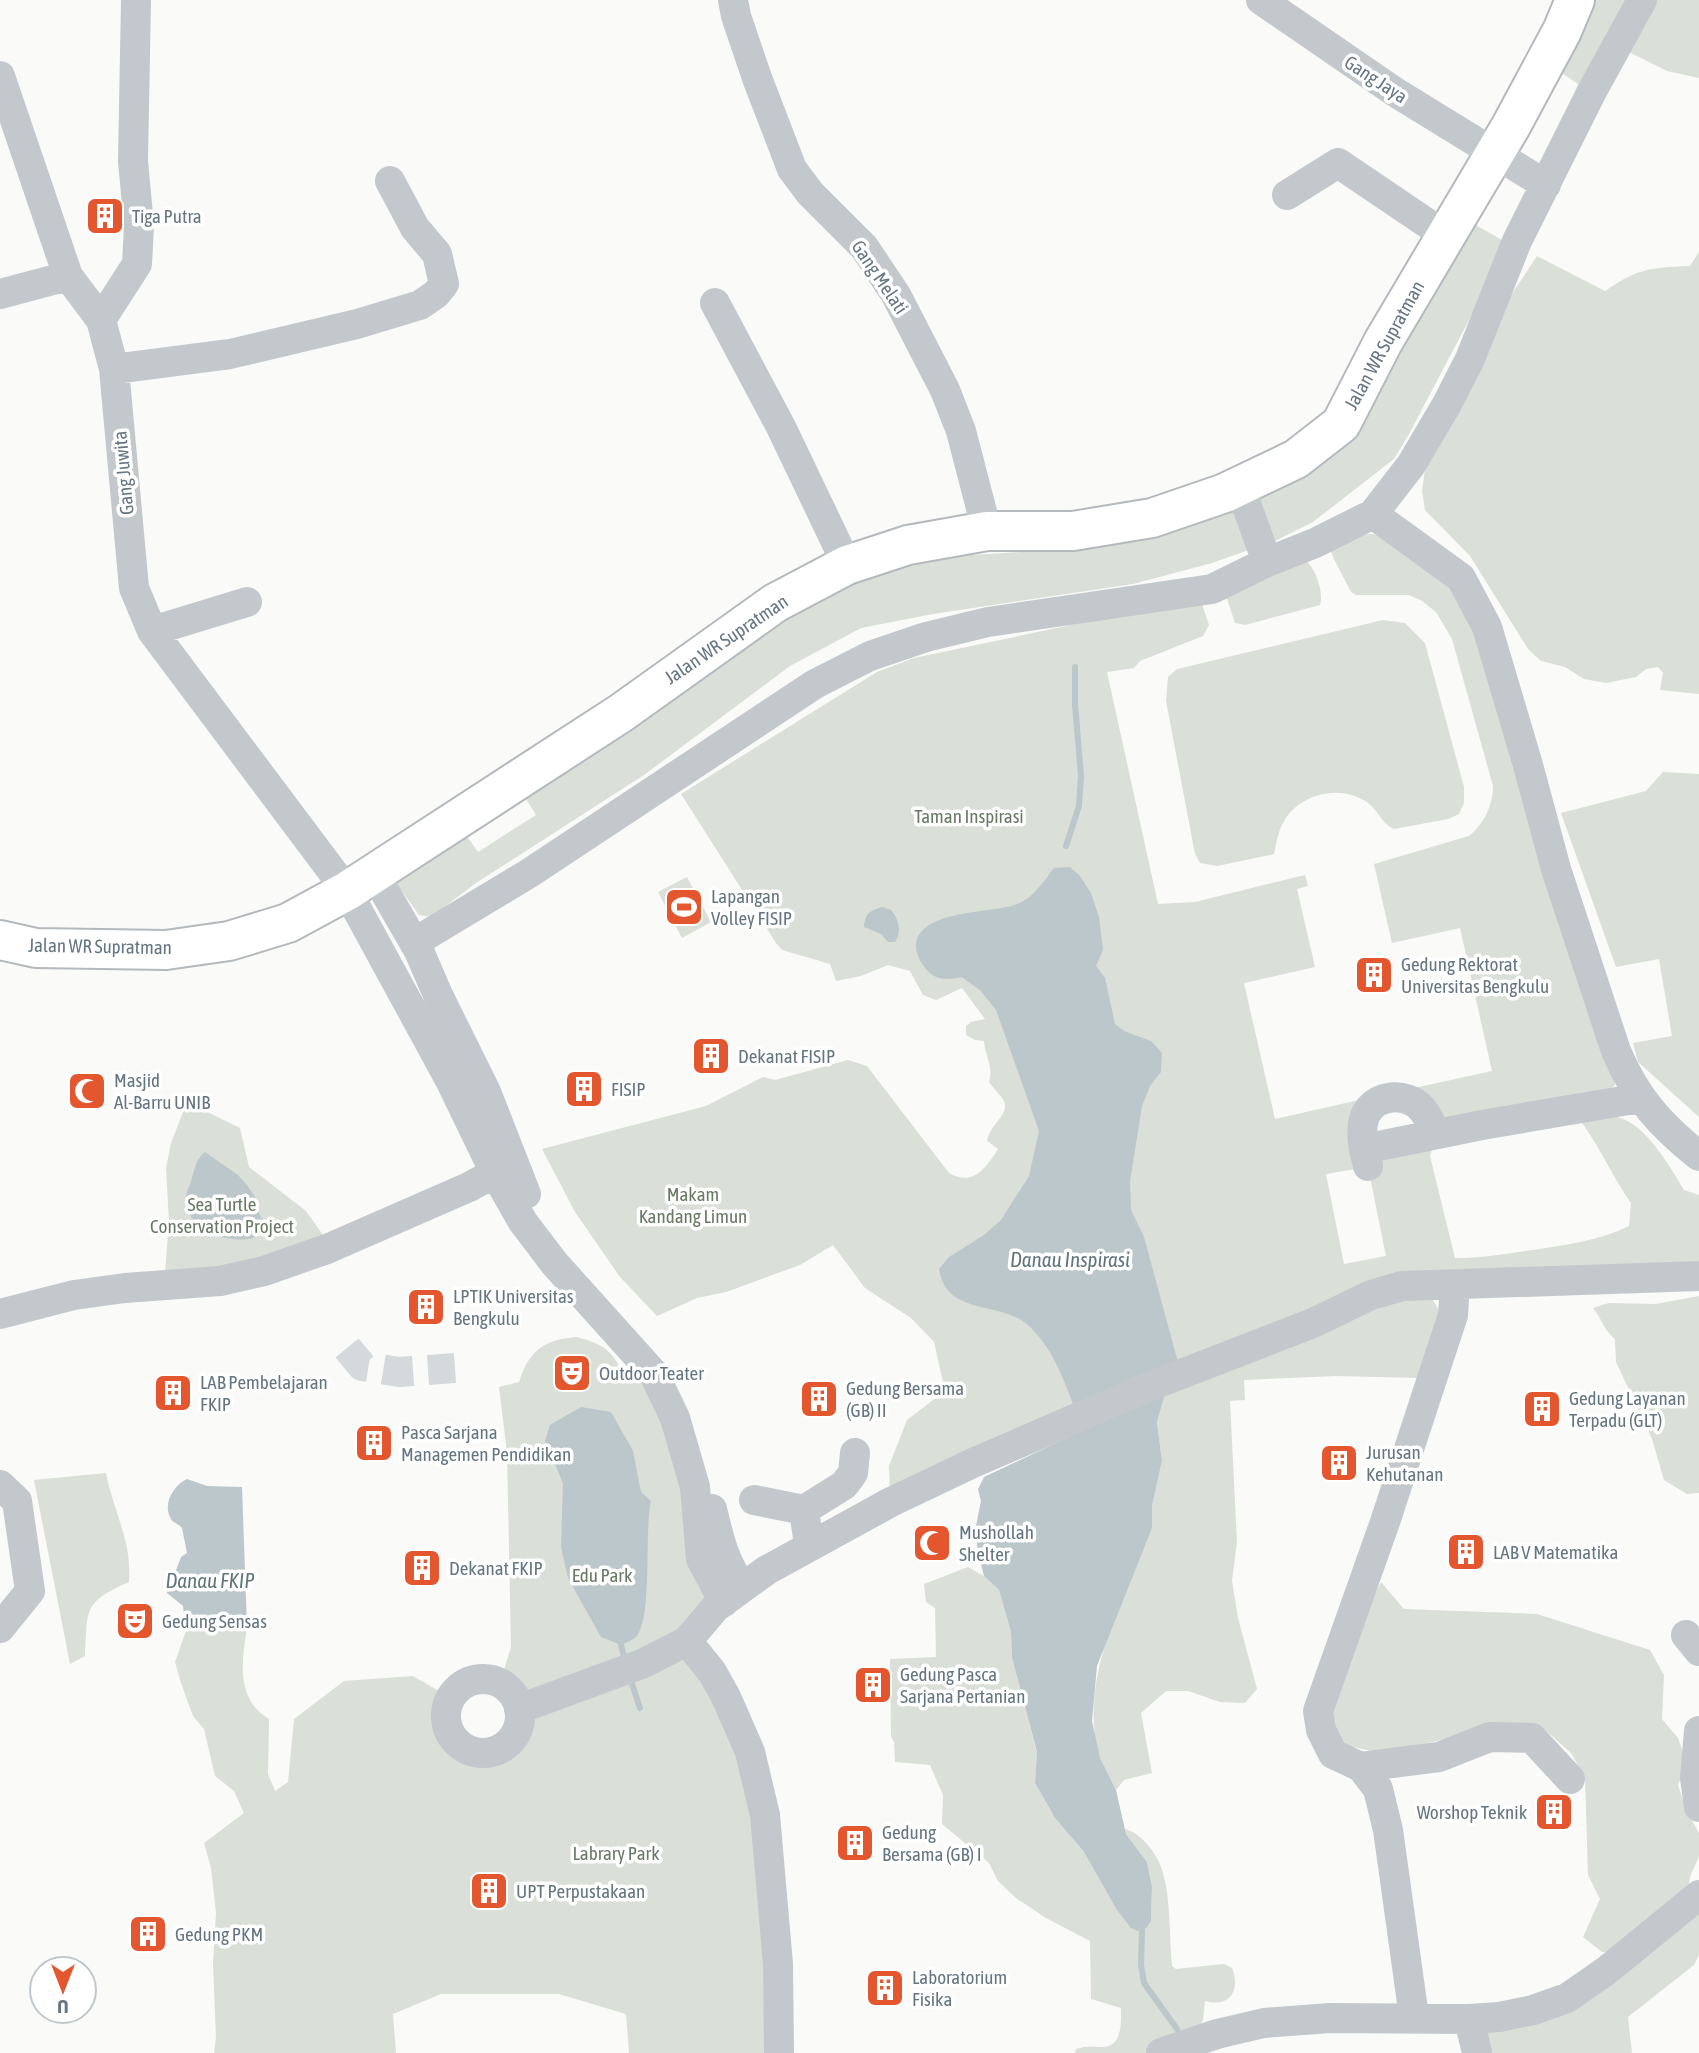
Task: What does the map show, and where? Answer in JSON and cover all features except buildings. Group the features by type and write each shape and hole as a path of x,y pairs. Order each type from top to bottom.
{"highway":[{"name":"Jalan WR Supratman","path":"1,943 36,948 153,950 229,941 288,923 360,882 621,713 775,603 846,565 908,545 986,531 1073,531 1152,518 1240,487 1296,458 1341,424 1383,342 1446,236 1522,170 1562,31 1575,0"}],"street":[{"path":"0,76 68,276 101,320 137,264 139,226 133,162 136,0"},
{"name":"Gang Melati","path":"733,0 757,78 792,169 810,193 864,247 896,295 945,390 964,441 986,531"},
{"name":"Gang Jaya","path":"1261,0 1395,92 1522,170"},
{"path":"419,951 425,936 528,874 815,684 870,656 926,637 988,622 1212,589 1373,514 1411,465 1447,404 1480,335 1517,241 1522,170 1591,93 1642,0"},
{"path":"1287,195 1338,163 1446,236"},
{"path":"114,369 230,354 357,324 420,305 444,284 437,254 415,229 390,181"},
{"path":"0,294 68,276"},
{"path":"715,303 781,428 846,565"},
{"name":"Gang Juwita","path":"101,320 114,369 134,588 152,631 360,882"},
{"path":"1240,487 1267,562"},
{"path":"1373,514 1461,578 1487,627 1560,882 1616,1051 1627,1078 1656,1119 1699,1156"},
{"path":"152,631 247,602"},
{"path":"360,882 419,951 486,1092 504,1168"},
{"path":"360,882 450,1080 504,1168 524,1190 539,1216 568,1254 603,1292 653,1353 668,1376 702,1457 720,1547 732,1572 733,1594"},
{"path":"1436,1134 1424,1111 1406,1098 1394,1097 1371,1107 1362,1126 1366,1158 1436,1134 1640,1098"},
{"path":"3,1312 74,1295 220,1281 264,1271 327,1249 469,1187 504,1168"},
{"path":"519,1709 628,1669 687,1641 705,1617 733,1594 809,1545 973,1462 1189,1370 1312,1323 1371,1295 1402,1286 1699,1276"},
{"path":"1414,2017 1388,1830 1378,1788 1361,1767 1334,1754 1321,1730 1318,1711 1385,1522 1444,1340 1452,1315 1455,1285"},
{"path":"754,1500 804,1510 844,1485 853,1473 855,1453"},
{"path":"0,1485 17,1501 30,1591 0,1628"},
{"path":"804,1510 809,1545"},
{"path":"687,1641 712,1672 751,1752 765,1815 778,1964 779,2053"},
{"path":"1699,1731 1695,1778 1699,1807"},
{"path":"1361,1767 1439,1757 1490,1737 1532,1738 1570,1779"},
{"path":"1161,2053 1217,2034 1264,2023 1330,2018 1469,2019 1499,2017 1533,2010 1567,1998 1606,1971 1699,1895"},
{"path":"1469,2019 1476,2053"}],"green space":[{"path":"1585,0 1637,0 1591,93 1556,69"},
{"path":"1642,0 1699,0 1699,78 1667,71 1627,51"},
{"path":"1474,224 1509,244 1409,434 1394,459 1313,522 1277,540 1212,563 1133,584 933,614 861,628 790,666 644,775 476,883 431,917 419,915 394,880 466,835 478,852 536,815 525,797 787,615 869,574 937,557 1112,545 1267,487"},
{"path":"1699,252 1699,694 1660,690 1663,673 1658,667 1646,669 1636,677 1606,683 1584,679 1565,667 1541,661 1528,649 1470,556 1425,510 1422,491 1425,469 1502,309 1537,256 1605,291 1645,271 1690,266"},
{"path":"1368,534 1382,535 1440,574 1467,609 1617,1078 1611,1089 1436,1134 1405,1090 1492,1071 1460,928 1392,943 1374,864 1469,836 1487,814 1493,786 1452,639 1436,612 1409,595 1356,595 1351,592 1333,557 1331,551 1339,539"},
{"path":"1305,560 1318,581 1320,605 1245,625 1235,623 1226,596"},
{"name":"Taman Inspirasi","path":"1202,604 1209,625 1203,636 1140,661 1134,668 1107,672 1158,904 1195,902 1305,875 1308,886 1297,889 1315,967 1244,983 1275,1119 1368,1098 1362,1137 1432,1149 1430,1156 1455,1258 1494,1256 1569,1244 1594,1239 1629,1226 1631,1203 1576,1115 1620,1118 1630,1122 1648,1138 1684,1190 1699,1195 1699,1261 1659,1266 1452,1271 890,1493 889,1466 907,1420 945,1391 934,1342 911,1318 865,1288 833,1245 800,1265 726,1292 697,1298 657,1316 620,1277 575,1212 542,1149 706,1106 763,1077 775,1080 848,1060 867,1066 949,1173 965,1178 984,1169 998,1149 987,1141 1005,1106 989,1082 990,1066 984,1041 966,1035 966,1026 985,1019 962,988 936,1000 923,995 910,971 888,965 861,976 836,981 830,964 782,950 681,794 877,672 914,658 1114,616","holes":["1368,1167 1386,1256 1344,1264 1326,1174"]},
{"path":"1383,620 1405,623 1425,643 1464,787 1464,803 1459,814 1448,819 1394,829 1386,824 1372,806 1357,797 1333,793 1321,795 1309,799 1290,813 1280,830 1274,854 1217,866 1200,863 1195,854 1166,701 1168,677 1177,669"},
{"path":"1663,772 1699,774 1699,1117 1638,1062 1633,1043 1672,1036 1659,959 1616,967 1561,813 1646,791"},
{"name":"Lapangan Volley FISIP","path":"687,877 711,922 682,938 658,892"},
{"name":"Sea Turtle Conservation Project","path":"187,1102 240,1128 249,1167 306,1211 323,1235 260,1263 165,1273 169,1222 166,1168 171,1143"},
{"path":"1426,1296 1433,1300 1440,1312 1419,1378 1336,1376 1244,1380 1245,1400 1230,1401 1237,1542 1232,1581 1238,1618 1257,1689 1245,1703 1220,1702 1188,1691 1166,1691 1141,1713 1152,1773 1124,1780 1116,1790 1099,1756 1094,1728 1094,1699 1107,1639 1152,1528 1152,1506 1162,1461 1157,1422 1166,1391 1354,1310"},
{"path":"1699,1296 1699,1493 1687,1494 1664,1480 1652,1439 1616,1362 1615,1339 1593,1308 1609,1303 1656,1304"},
{"name":"Labrary Park","path":"576,1337 594,1342 607,1350 617,1362 625,1379 639,1367 669,1422 716,1607 688,1642 750,1752 779,2053 629,2053 626,2014 559,1994 441,1994 393,2014 396,2053 214,2053 216,2038 213,1963 216,1913 211,1868 204,1843 244,1813 234,1791 215,1776 204,1729 193,1716 181,1683 175,1662 186,1631 247,1627 243,1678 251,1701 258,1711 269,1719 268,1774 275,1791 288,1782 294,1719 344,1681 413,1676 451,1698 447,1720 452,1736 463,1747 479,1751 495,1750 509,1744 518,1732 519,1714 514,1696 500,1683 511,1647 507,1452 499,1387 519,1382 527,1362 546,1344"},
{"path":"106,1473 128,1553 129,1582 95,1602 88,1617 85,1656 70,1664 34,1480"},
{"path":"968,1567 984,1576 999,1590 1011,1632 1012,1658 1037,1753 1035,1783 1055,1818 1142,1930 1151,1921 1152,1886 1147,1862 1125,1829 1138,1835 1154,1853 1166,1884 1172,1966 1176,1969 1224,1964 1232,1968 1235,1984 1231,1996 1221,2002 1205,2001 1203,2020 1196,2031 1207,2053 1075,2053 1079,2048 1107,2047 1113,2044 1120,2028 1121,2008 1091,1999 1090,1941 1046,1918 1016,1898 998,1881 989,1863 942,1824 943,1795 930,1765 895,1762 891,1736 890,1659 936,1657 935,1608 926,1602 924,1584"},
{"path":"1381,1582 1404,1609 1537,1614 1650,1650 1664,1675 1662,1719 1678,1738 1687,1764 1678,1785 1686,1810 1699,1833 1699,1857 1691,1874 1684,1905 1699,1895 1699,1955 1694,1965 1628,2017 1632,2053 1477,2053 1469,2019 1499,2017 1629,1951 1602,1952 1583,1937 1600,1899 1588,1875 1585,1777 1571,1753 1543,1728 1501,1725 1384,1754 1349,1746 1326,1731 1347,1647"}],"water":[{"name":"Danau Inspirasi","path":"1070,867 1091,893 1099,917 1103,950 1096,966 1105,978 1115,1024 1124,1031 1151,1041 1162,1053 1161,1072 1150,1086 1142,1106 1130,1181 1131,1210 1144,1237 1179,1366 1075,1409 1051,1354 1028,1325 1003,1312 963,1301 952,1294 944,1284 939,1269 949,1257 984,1235 1001,1220 1029,1176 1039,1131 996,1010 981,991 962,977 942,979 931,974 920,961 916,946 920,934 941,919 1015,905 1032,894 1054,868"},
{"path":"882,907 891,910 898,921 899,930 895,942 888,942 881,934 864,927 869,914"},
{"path":"205,1152 238,1175 247,1185 255,1197 256,1208 266,1226 261,1233 244,1239 223,1237 205,1230 193,1220 186,1196 197,1162"},
{"path":"1166,1391 1157,1422 1162,1461 1152,1506 1152,1528 1097,1666 1092,1721 1100,1758 1116,1790 1126,1834 1147,1862 1152,1886 1151,1921 1146,1928 1137,1931 1131,1928 1117,1910 1084,1852 1055,1818 1035,1783 1037,1752 1012,1658 1011,1632 999,1590 984,1576 975,1531 981,1501 978,1489 984,1477"},
{"path":"581,1407 611,1412 633,1451 641,1492 651,1501 645,1612 636,1637 621,1645 601,1637 568,1578 561,1547 563,1483 545,1441 550,1425"},
{"name":"Danau FKIP","path":"187,1479 207,1486 242,1487 247,1627 186,1631 183,1606 167,1593 168,1576 175,1573 181,1557 187,1553 182,1528 171,1519 168,1512 169,1500 174,1490"}],"waterway":[{"path":"1066,846 1079,806 1081,776 1075,667"},
{"path":"621,1645 625,1660"},
{"path":"630,1678 640,1708"},
{"path":"1142,1930 1141,1965 1144,1983 1177,2029"}],"tunnel":[{"path":"347,1348 362,1366 399,1372 455,1368"}],"place":[{"name":"Tiga Putra","path":"105,216"},
{"name":"Lapangan Volley FISIP","path":"684,907"},
{"name":"Gedung Rektorat Universitas Bengkulu","path":"1374,975"},
{"name":"Dekanat FISIP","path":"711,1056"},
{"name":"FISIP","path":"584,1089"},
{"name":"Masjid Al-Barru UNIB","path":"87,1091"},
{"name":"LPTIK Universitas Bengkulu","path":"426,1307"},
{"name":"Outdoor Teater","path":"572,1373"},
{"name":"LAB Pembelajaran FKIP","path":"173,1393"},
{"name":"Gedung Bersama (GB) II","path":"819,1399"},
{"name":"Gedung Layanan Terpadu (GLT)","path":"1542,1409"},
{"name":"Pasca Sarjana Managemen Pendidikan","path":"374,1443"},
{"name":"Jurusan Kehutanan","path":"1339,1463"},
{"name":"Mushollah Shelter","path":"932,1543"},
{"name":"LAB V Matematika","path":"1466,1552"},
{"name":"Dekanat FKIP","path":"422,1568"},
{"name":"Gedung Sensas","path":"135,1621"},
{"name":"Gedung Pasca Sarjana Pertanian","path":"873,1685"},
{"name":"Worshop Teknik","path":"1554,1812"},
{"name":"Gedung Bersama (GB) I","path":"855,1843"},
{"name":"UPT Perpustakaan","path":"489,1891"},
{"name":"Gedung PKM","path":"148,1934"},
{"name":"Laboratorium Fisika","path":"885,1988"}],"park label":[{"name":"Makam Kandang Limun","path":"693,1205"},
{"name":"Edu Park","path":"602,1575"}]}
